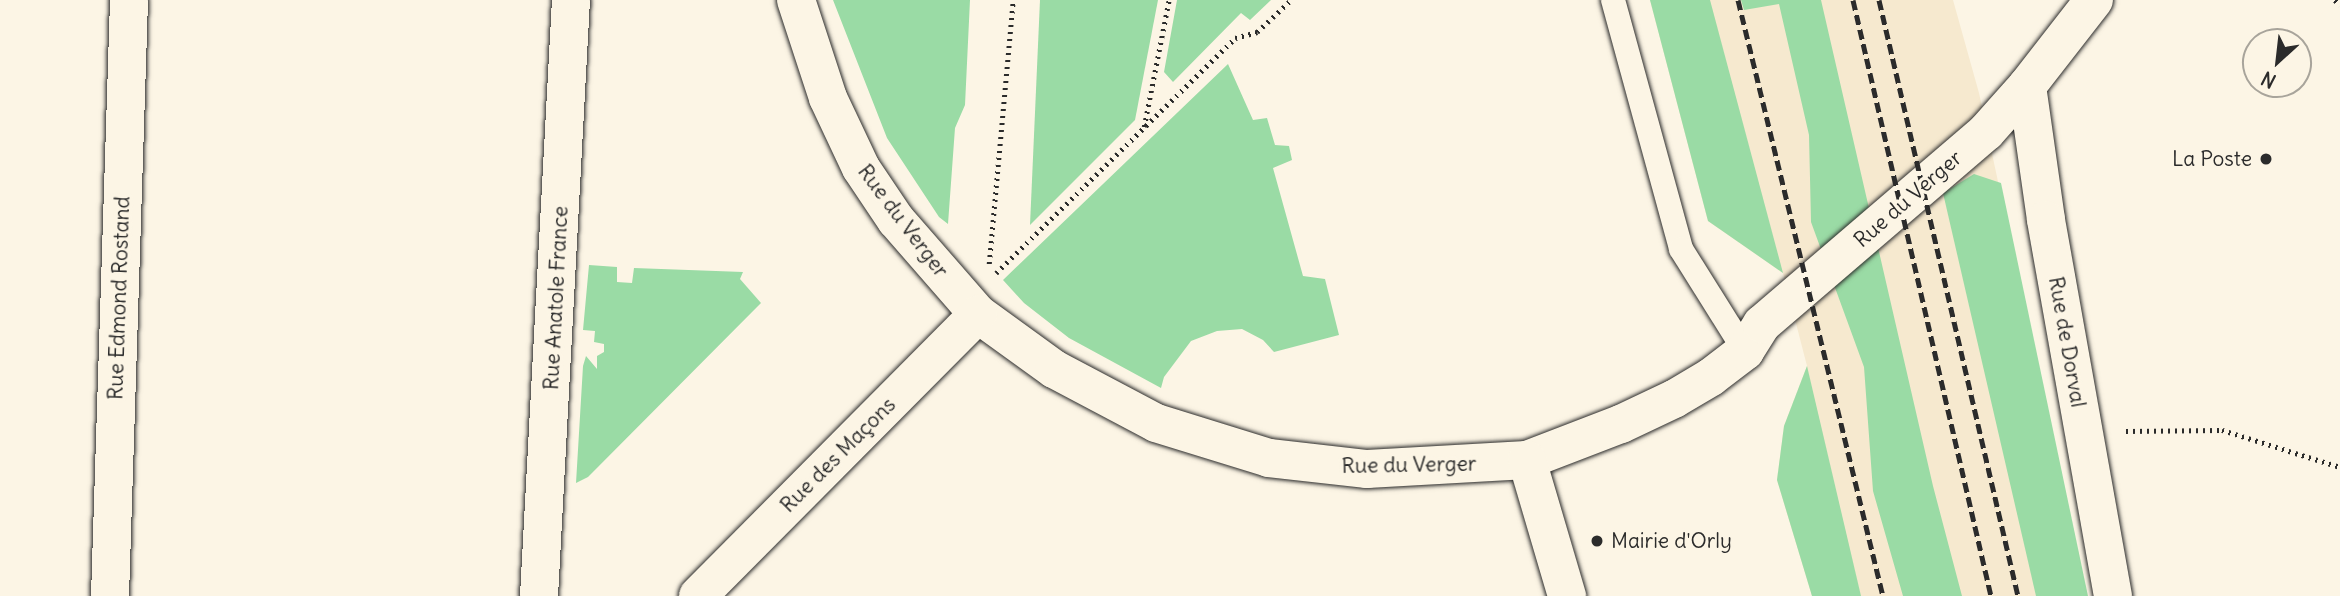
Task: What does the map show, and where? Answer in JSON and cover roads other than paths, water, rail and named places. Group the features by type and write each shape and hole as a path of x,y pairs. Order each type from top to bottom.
{"street":[{"name":"Rue Edmond Rostand","path":"110,596 129,0"},
{"name":"Rue Anatole France","path":"539,596 571,0"},
{"name":"Rue du Verger","path":"796,0 823,86 861,168 896,220 983,297 1054,369 1122,408 1180,432 1269,458 1367,470 1527,460 1621,424 1674,399 1711,377 1745,351 1762,324 1986,132 2028,86 2094,0"},
{"name":"Rue de Dorval","path":"2028,86 2035,156 2113,596"},
{"name":"Rue des Maçons","path":"698,596 983,297"},
{"path":"1527,460 1567,596"}],"lane":[{"path":"1613,0 1681,249 1745,351"}],"railway":[{"path":"1738,0 1883,596"},
{"path":"1853,0 1991,596"},
{"path":"1879,0 2018,596"}],"place":[{"name":"La Poste","path":"2266,159"},
{"name":"Mairie d'Orly","path":"1597,541"}]}
